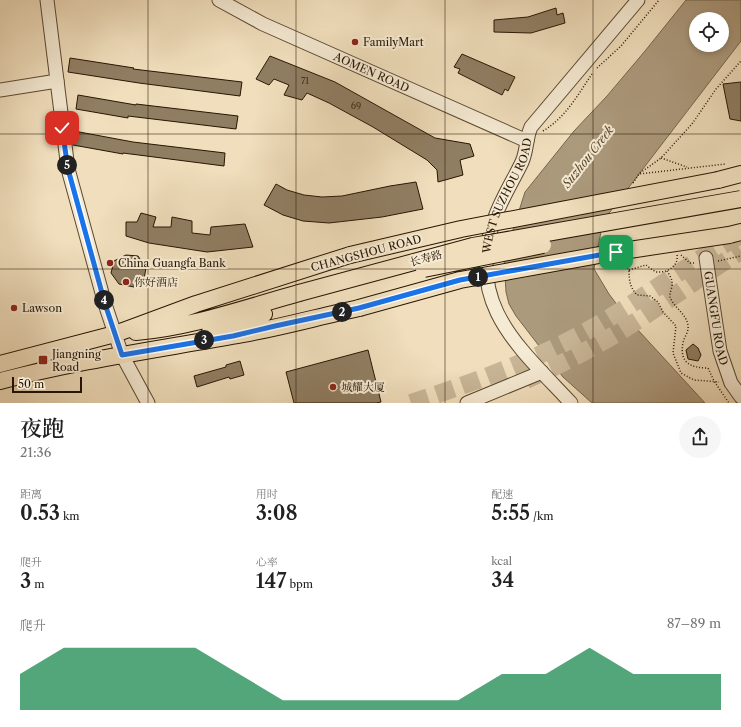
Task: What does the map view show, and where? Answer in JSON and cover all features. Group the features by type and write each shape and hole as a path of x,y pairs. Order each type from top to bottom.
{"main road":[{"name":"CHANGSHOU ROAD","path":"0,364 115,334 196,304 350,255 461,229 718,180 741,174"},
{"name":"长寿路","path":"171,346 257,316 300,298 473,246 741,199"},
{"name":"长寿路","path":"115,334 152,331 185,325 435,267 520,249 741,209"},
{"path":"0,381 36,372 122,355 233,336 359,308 460,280 616,252 735,234"}],"street":[{"path":"47,0 68,169 105,304 122,355 148,403"},
{"name":"AOMEN ROAD","path":"219,0 263,24 527,141"},
{"name":"WEST SUZHOU ROAD","path":"571,403 522,351 501,323 490,298 486,276 487,250 494,220 522,162 531,127 638,0"},
{"path":"0,90 57,82"},
{"name":"GUANGFU ROAD","path":"706,261 720,351 730,383 741,397"},
{"path":"466,403 542,372"}],"path":[{"path":"527,141 553,125 568,110 593,71 621,46 659,0"},
{"path":"639,174 661,158 692,124 716,89 741,61"},
{"path":"661,158 689,168"},
{"path":"676,250 678,258 675,265 667,271 656,272 646,265 629,270 628,281 637,296 650,296 658,302 663,312 676,326 673,353 682,373 694,380 730,383"},
{"path":"680,254 690,263 741,256"},
{"path":"667,271 672,282 670,296 686,318 688,326 683,342 682,353 690,365 696,368 708,368 714,381 729,403"}],"water":[{"name":"Suzhou Creek","path":"686,0 741,0 741,41 603,221 594,269 609,294 627,318 705,403 592,403 563,377 516,316 509,304 506,292 504,258 525,192 574,131 607,96"}],"building":[{"path":"556,8 557,15 563,13 565,23 531,33 494,32 494,20 528,17"},
{"path":"462,54 515,77 508,91 505,89 502,95 458,73 460,69 454,67"},
{"path":"270,56 335,82 435,138 470,144 474,156 460,160 463,175 438,182 437,170 427,160 373,127 307,93 302,100 284,95 289,85 274,79 269,85 256,79"},
{"path":"70,58 134,68 133,69 242,82 240,96 68,72"},
{"path":"741,82 741,121 730,119 723,84"},
{"path":"78,95 136,105 238,116 236,129 128,116 128,118 76,109"},
{"path":"74,131 133,142 225,153 224,166 123,154 73,145 72,139"},
{"path":"416,182 423,209 382,217 329,223 303,221 283,215 264,205 276,184 287,190 304,195 322,197 342,196"},
{"path":"141,213 156,217 153,227 171,227 172,217 192,221 192,233 210,235 211,227 245,224 253,247 207,252 149,243 126,236 126,222 137,222"},
{"path":"126,255 138,256 146,268 144,279 134,287 119,284 111,273 114,261"},
{"path":"693,344 698,348 701,355 698,361 688,359 686,350"},
{"name":"城耀大厦","path":"368,350 381,402 294,403 286,372"},
{"path":"240,361 244,375 230,379 229,377 197,387 194,376 226,367 226,365"}],"tunnel":[{"path":"411,403 511,367 535,357 583,333 606,320 706,255 741,235"},
{"path":"526,380 572,358 616,334 741,251"}],"place":[{"name":"FamilyMart","path":"355,42"},
{"name":"China Guangfa Bank","path":"110,263"},
{"name":"你好酒店","path":"126,282"},
{"name":"Lawson","path":"14,308"},
{"name":"Jiangning Road","path":"43,360"},
{"name":"城耀大厦","path":"333,387"}],"route":[{"path":"62,128 68,169 105,304 122,355 233,336 359,308 460,280 616,252"}]}
